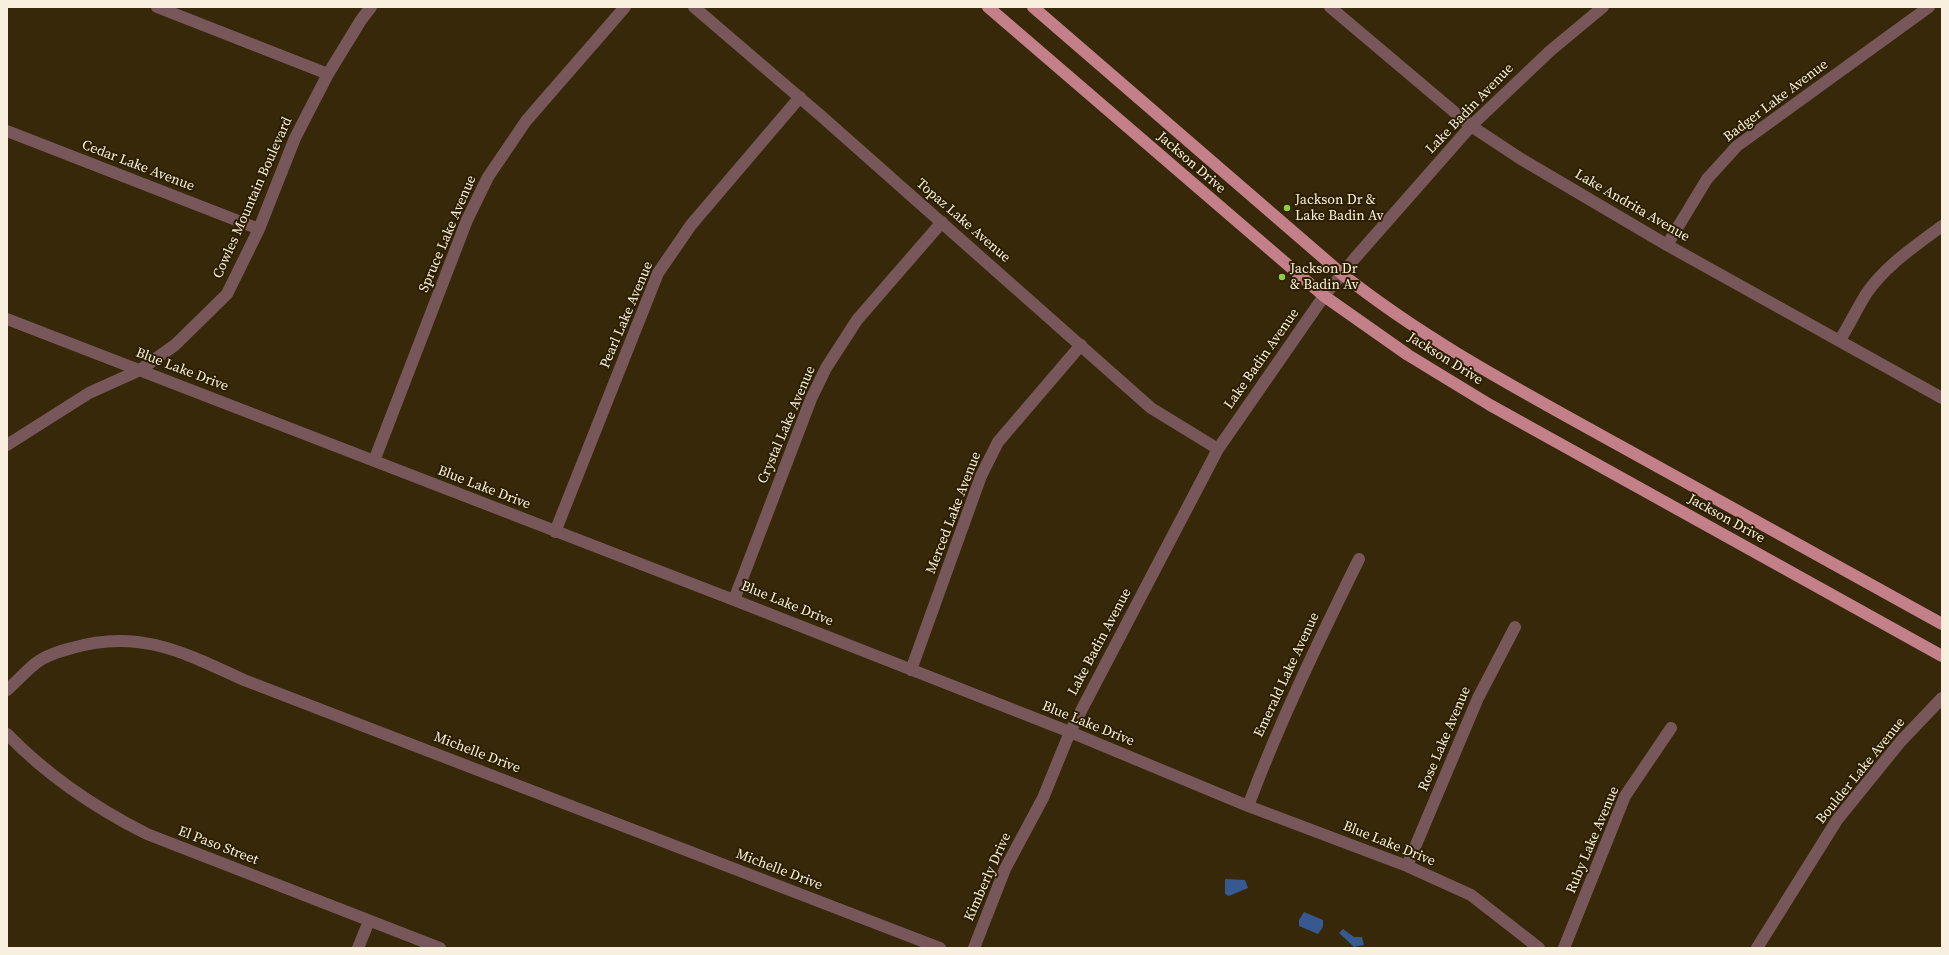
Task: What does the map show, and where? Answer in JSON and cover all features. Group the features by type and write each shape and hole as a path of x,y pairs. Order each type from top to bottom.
{"main road":[{"name":"Jackson Drive","path":"988,7 1324,296 1408,355 1490,405 1942,656"},
{"name":"Jackson Drive","path":"1033,7 1342,274 1423,333 1468,360 1942,624"}],"street":[{"path":"157,7 328,74"},
{"name":"Cowles Mountain Boulevard","path":"7,445 89,393 140,370 175,345 227,294 259,229 295,138 328,74 361,20 371,7"},
{"name":"Spruce Lake Avenue","path":"374,461 467,220 488,177 526,121 625,7"},
{"name":"Topaz Lake Avenue","path":"694,7 800,97 1151,408 1218,449"},
{"name":"Lake Badin Avenue","path":"1043,798 1070,732 1218,449 1324,296 1471,126 1550,51 1603,7"},
{"name":"Badger Lake Avenue","path":"1667,245 1707,179 1737,146 1929,7"},
{"name":"Lake Andrita Avenue","path":"1331,8 1471,126 1521,159 1667,245 1942,398"},
{"name":"Pearl Lake Avenue","path":"555,532 658,273 691,225 800,97"},
{"name":"Cedar Lake Avenue","path":"7,131 259,229"},
{"name":"Crystal Lake Avenue","path":"734,600 811,399 826,368 857,320 942,222"},
{"path":"1840,340 1866,294 1879,278 1912,247 1942,226"},
{"name":"Blue Lake Drive","path":"7,319 734,600 1070,732 1248,806 1407,866 1471,895 1539,948"},
{"name":"Merced Lake Avenue","path":"911,670 982,476 998,442 1081,345"},
{"name":"Emerald Lake Avenue","path":"1248,806 1271,746 1324,629 1359,558"},
{"name":"Rose Lake Avenue","path":"1407,866 1478,698 1515,626"},
{"name":"Michelle Drive","path":"7,690 37,662 65,650 99,642 118,640 157,644 205,662 251,683 940,948"},
{"name":"Boulder Lake Avenue","path":"1757,948 1837,820 1901,741 1942,698"},
{"name":"Ruby Lake Avenue","path":"1564,948 1625,796 1671,728"},
{"name":"El Paso Street","path":"7,734 58,780 101,809 147,834 440,948"},
{"name":"Kimberly Drive","path":"974,948 1005,869 1043,798"},
{"path":"358,948 369,921"}],"water":[{"path":"1225,879 1245,880 1248,888 1229,896 1225,894"},
{"path":"1304,912 1323,920 1323,927 1318,934 1299,926 1299,920"},
{"path":"1343,929 1354,937 1362,937 1364,945 1354,947 1339,933"}],"place":[{"name":"Jackson Dr & Lake Badin Av","path":"1287,208"},
{"name":"Jackson Dr & Badin Av","path":"1282,277"}]}
